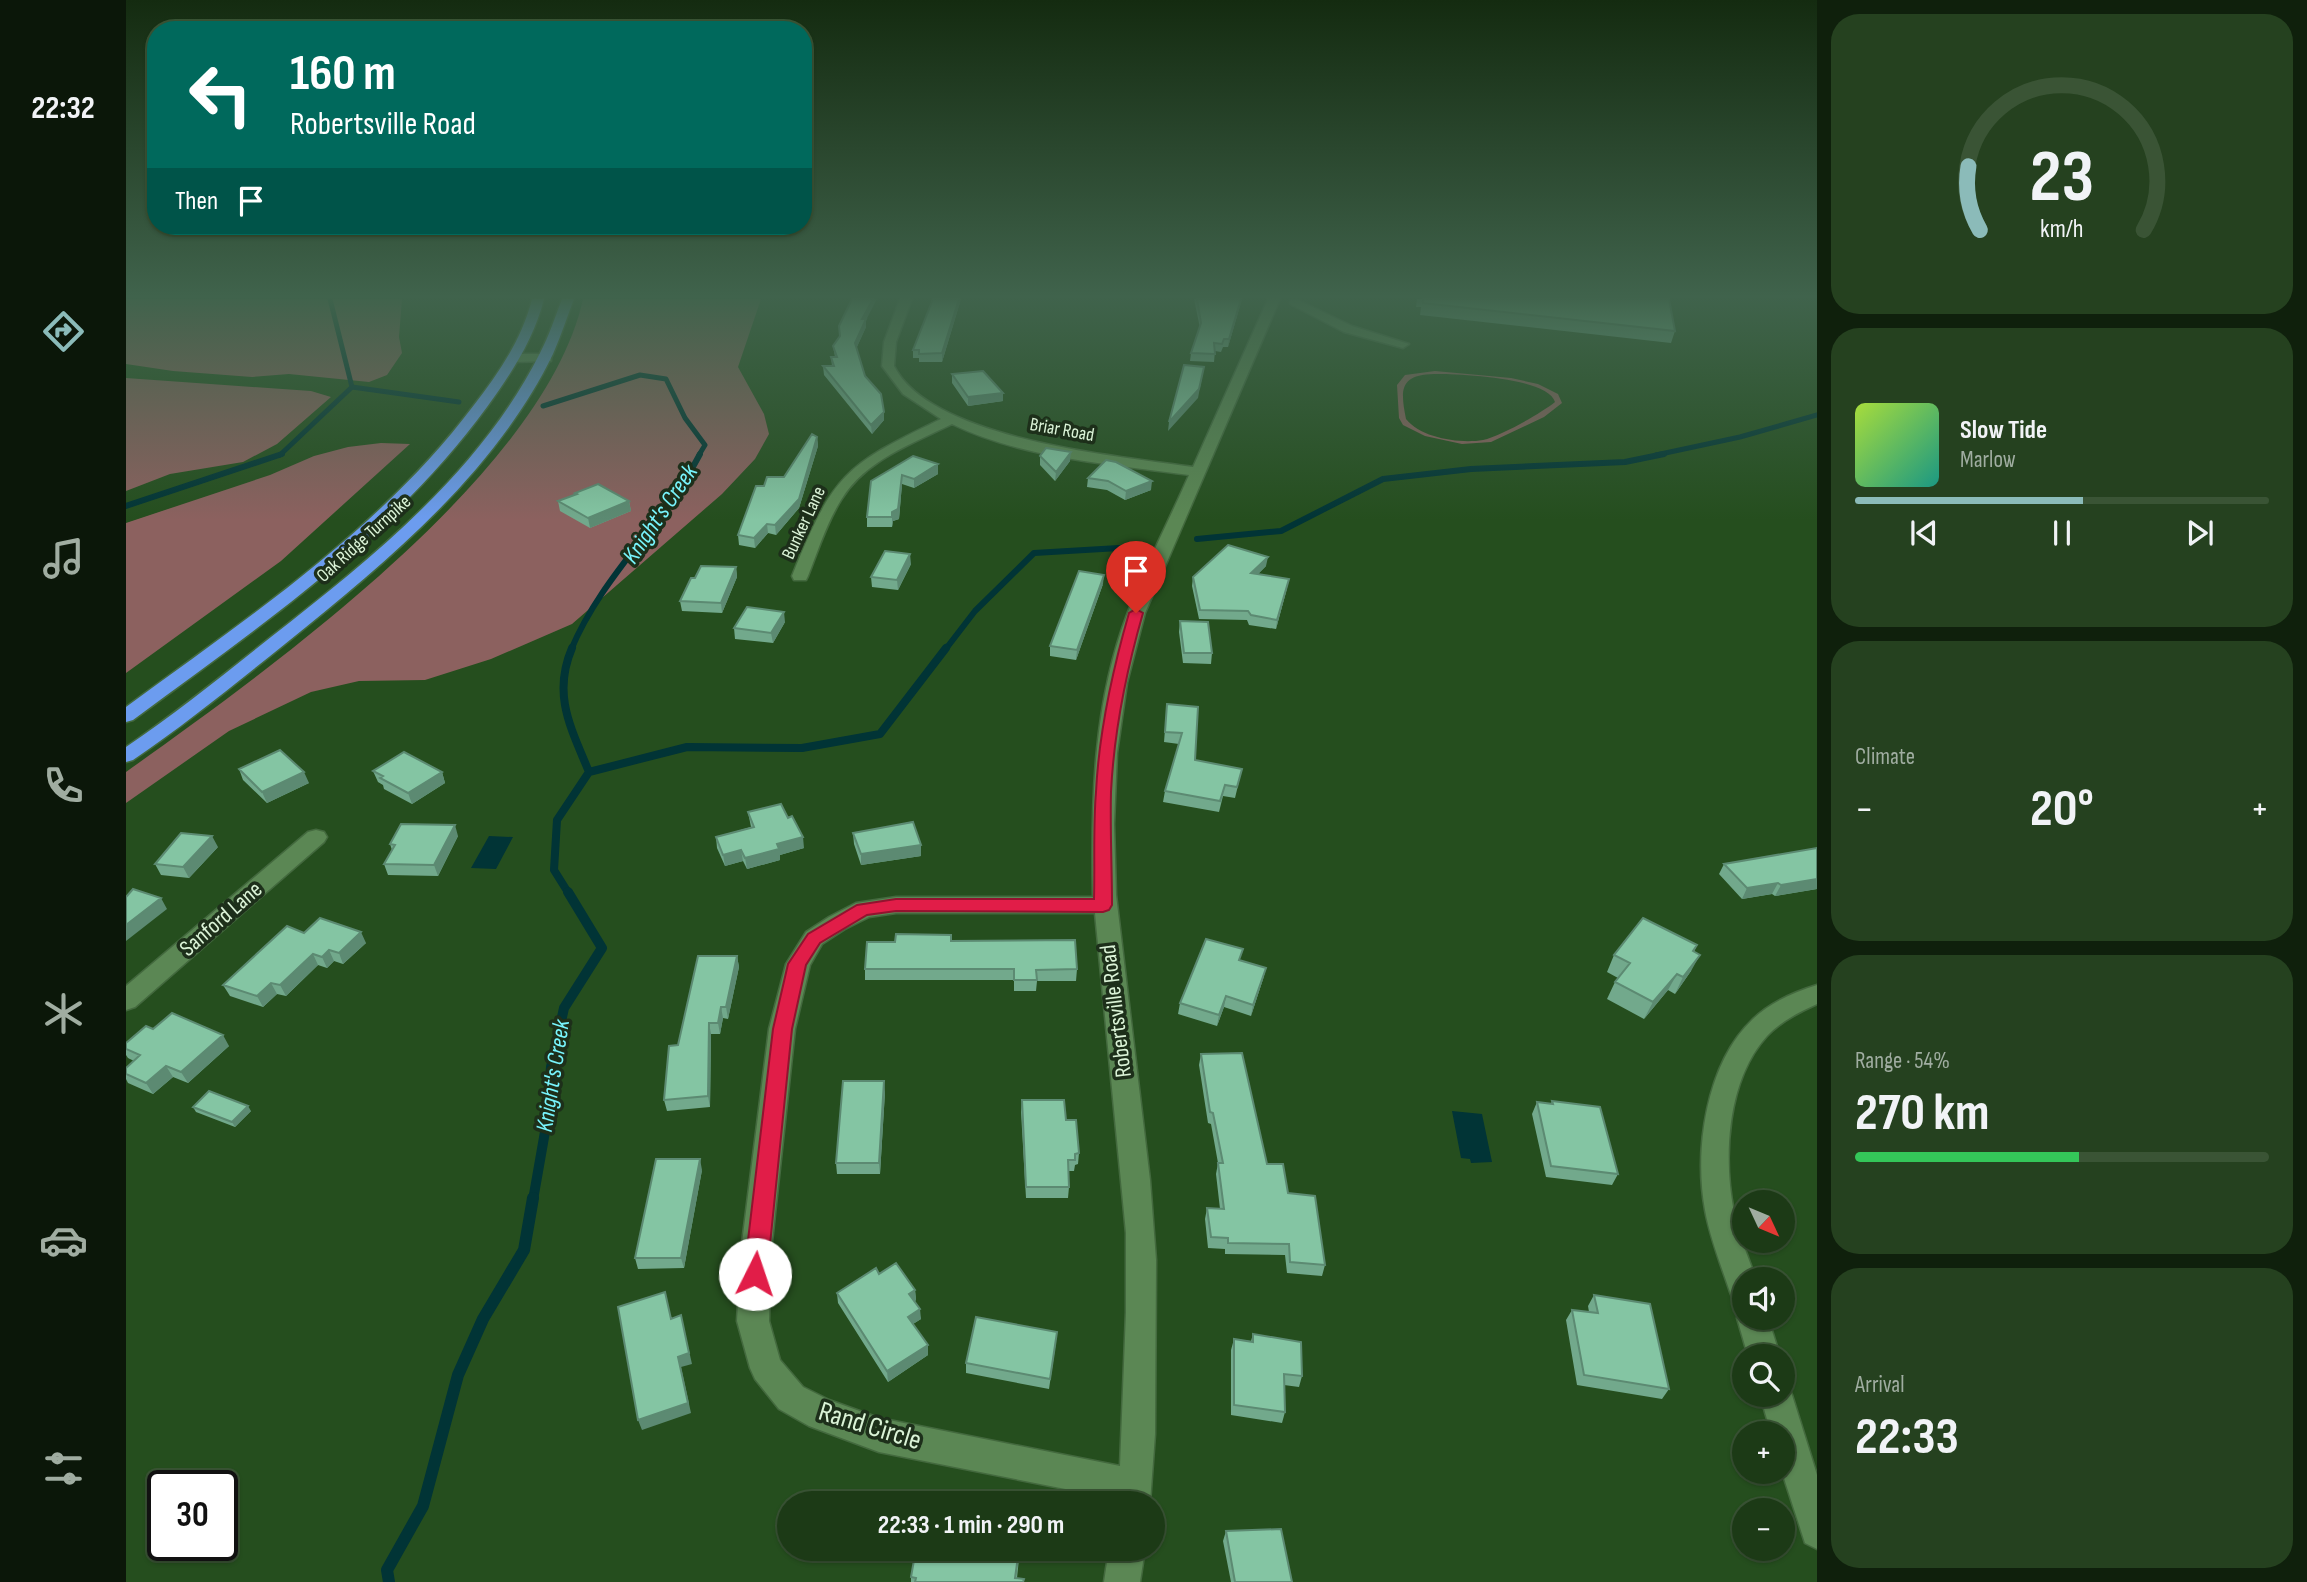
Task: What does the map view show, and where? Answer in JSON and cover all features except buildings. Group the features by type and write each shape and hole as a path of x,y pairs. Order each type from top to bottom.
{"highway":[{"name":"Oak Ridge Turnpike","path":"126,716 326,564 397,501 433,464 486,400 503,373"},
{"name":"Oak Ridge Turnpike","path":"126,756 247,665 364,570 469,467 538,373"},
{"path":"326,564 364,570"}],"street":[{"name":"Briar Road","path":"892,373 910,393 950,420 1020,443 1197,472"},
{"name":"Robertsville Road","path":"1135,1491 1143,1260 1137,1183 1103,905 1103,793 1120,667 1136,613 1197,472 1249,373"},
{"name":"Bunker Lane","path":"800,576 830,506 848,479 887,452 950,420"},
{"name":"Sanford Lane","path":"126,1000 316,837"},
{"name":"Rand Circle","path":"1103,905 896,905 863,909 814,938 797,964 782,1029 756,1251 753,1321 766,1368 791,1398 821,1414 878,1435 1118,1491"},
{"path":"1737,1267 1719,1209 1715,1142 1728,1081 1755,1032 1796,1002 1817,994"},
{"path":"1780,1407 1817,1531"},
{"path":"1122,1582 1125,1561"}],"shaded area":[{"path":"197,373 388,373 369,382 289,374 252,377"},
{"path":"553,373 741,373 764,414 769,434 755,459 722,494 572,624 491,659 425,680 359,681 311,692 229,731 126,803 126,772 252,680 323,624 393,563 459,499 515,433"},
{"path":"1421,373 1455,373 1511,378 1538,384 1558,394 1562,403 1544,417 1491,442 1462,444 1425,436 1403,425 1399,418 1397,385 1405,375","holes":["1434,374 1481,376 1536,387 1549,394 1555,402 1520,424 1483,440 1442,438 1421,431 1406,419 1403,392 1414,377"]},
{"path":"126,378 311,391 331,397 277,444 243,462 170,474 126,491"},
{"path":"381,443 410,444 281,561 126,673 126,523 270,475 314,456 348,447"}],"water":[{"path":"489,836 513,837 496,869 471,868"},
{"path":"1452,1111 1482,1114 1492,1162 1471,1163 1470,1159 1461,1158"}],"waterway":[{"path":"348,373 352,387"},
{"name":"Knight's Creek","path":"543,406 640,375 666,379 685,418 705,445 699,455"},
{"path":"281,454 352,387"},
{"name":"Knight's Creek","path":"352,387 459,402"},
{"path":"1656,455 1740,437 1817,415"},
{"path":"126,506 281,454"},
{"name":"Knight's Creek","path":"571,650 599,598 669,503 700,454"},
{"path":"1197,539 1281,531 1383,479 1471,469 1625,462 1664,454"},
{"path":"945,650 975,611 1034,553 1119,548"},
{"name":"Knight's Creek","path":"572,648 564,681 566,711 589,772"},
{"path":"589,772 687,747 802,748 880,734 946,648"},
{"name":"Knight's Creek","path":"569,894 554,870 557,820 589,772"},
{"name":"Knight's Creek","path":"533,1200 546,1126 551,1067 564,1008 602,948 568,892"},
{"name":"Knight's Creek","path":"389,1582 387,1570 423,1506 458,1375 483,1319 524,1250 533,1198"}],"route":[{"path":"755,1274 782,1029 797,964 814,938 863,909 941,904 1103,905 1103,793 1108,744 1120,667 1136,613"}]}
